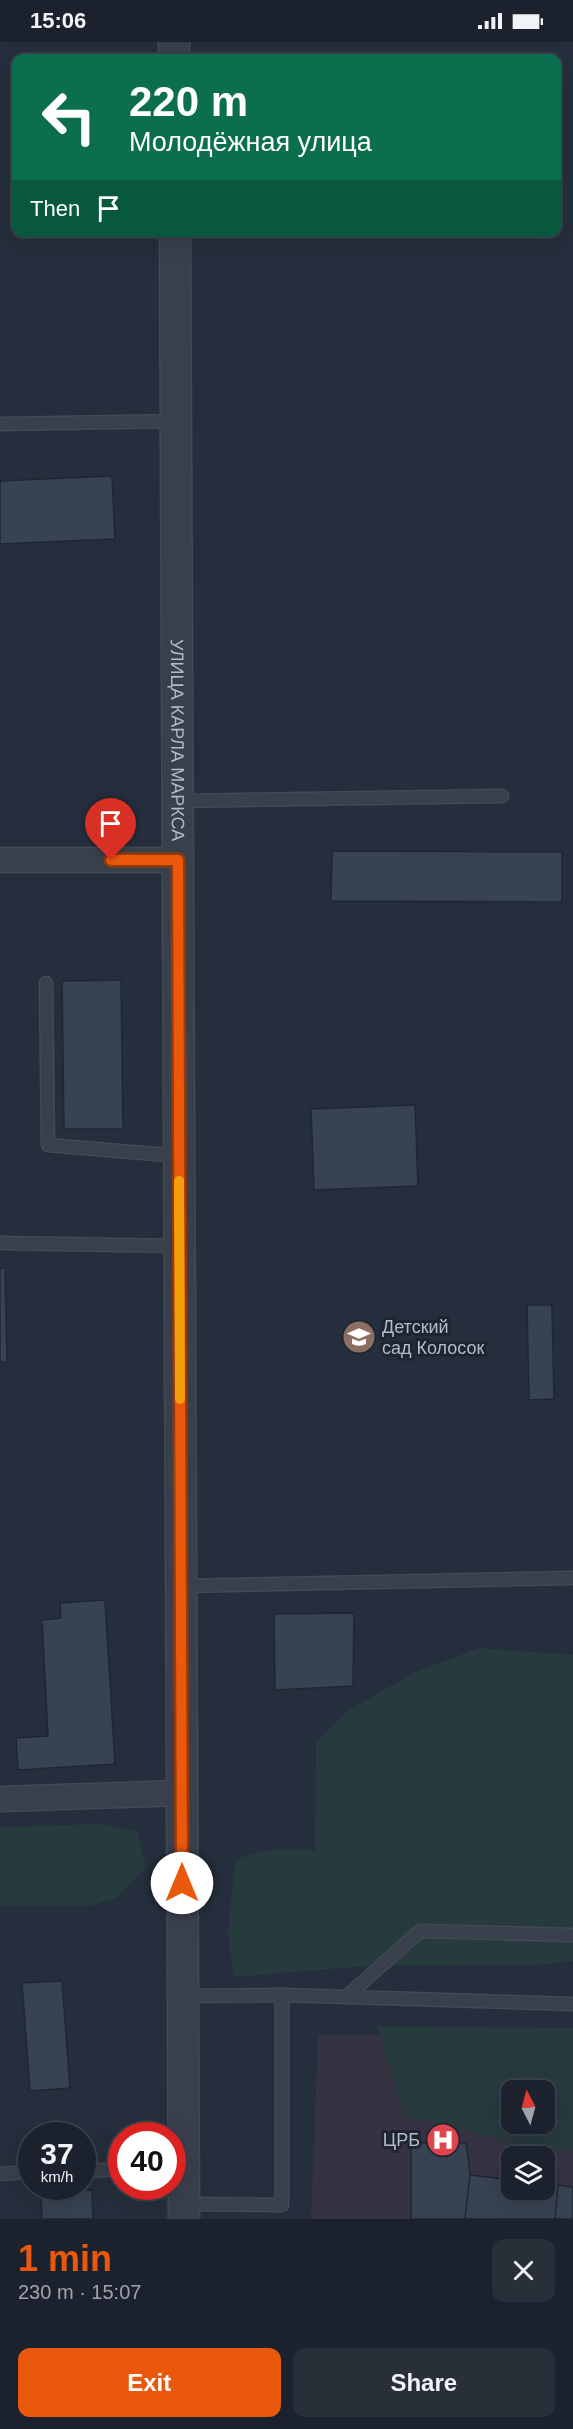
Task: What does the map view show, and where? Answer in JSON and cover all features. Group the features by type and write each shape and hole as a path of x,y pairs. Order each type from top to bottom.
{"street":[{"name":"УЛИЦА КАРЛА МАРКСА","path":"175,237 183,1996 179,2122"},
{"path":"0,860 178,860"},
{"path":"0,1799 182,1793"}],"lane":[{"path":"0,424 176,421"},
{"path":"177,801 502,796"},
{"path":"46,983 48,1145 179,1156"},
{"path":"0,1243 179,1246"},
{"path":"181,1586 573,1578"},
{"path":"346,1997 420,1931 573,1935"},
{"path":"183,1996 282,1995 573,2004"},
{"path":"184,2211 282,2205 282,1995"},
{"path":"0,2174 18,2173"}],"shaded area":[{"path":"479,1648 573,1655 573,1961 539,1965 368,1966 233,1977 228,1932 235,1859 266,1850 315,1850 316,1741 347,1711 415,1672"},
{"path":"98,1824 137,1831 146,1868 118,1897 90,1906 0,1906 0,1827"},
{"path":"377,2026 573,2028 573,2150 555,2150 555,2146 525,2146 404,2115"},
{"name":"ЦРБ","path":"573,2031 573,2219 311,2219 318,2035"}],"building":[{"path":"112,476 115,539 0,544 0,481"},
{"path":"332,851 562,852 562,902 331,901"},
{"path":"121,980 123,1129 64,1129 62,981"},
{"path":"415,1105 418,1186 314,1190 311,1109"},
{"path":"0,1268 5,1268 7,1362 0,1362"},
{"path":"527,1305 552,1305 554,1399 529,1400"},
{"path":"105,1600 115,1764 18,1770 16,1738 48,1736 42,1620 61,1618 60,1603"},
{"path":"354,1613 353,1686 275,1690 274,1614"},
{"path":"62,1981 70,2088 30,2091 22,1983"},
{"path":"411,2143 466,2143 470,2175 465,2219 411,2219"},
{"path":"470,2175 501,2179 501,2200 555,2200 555,2185 558,2185 555,2219 465,2219"},
{"path":"558,2185 573,2187 573,2219 555,2219"},
{"path":"41,2200 92,2200 93,2219 42,2219"}],"slow traffic":[{"path":"179,1181 180,1399"}],"place":[{"name":"Детский сад Колосок","path":"359,1337"},
{"name":"ЦРБ","path":"443,2140"}],"route":[{"path":"111,860 178,860 182,1883"}]}
